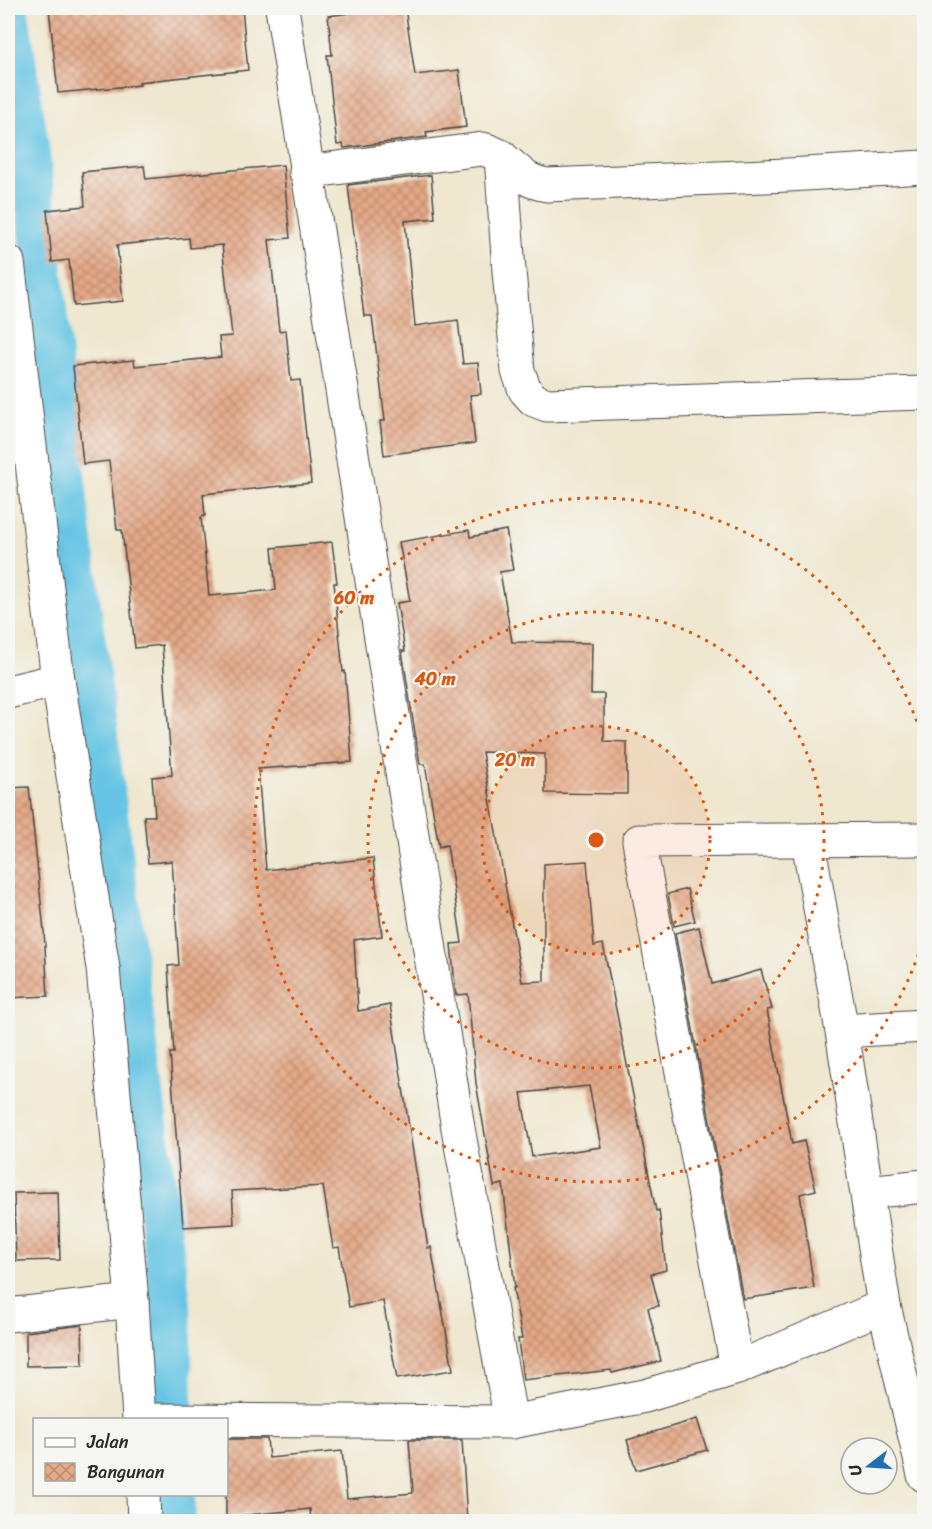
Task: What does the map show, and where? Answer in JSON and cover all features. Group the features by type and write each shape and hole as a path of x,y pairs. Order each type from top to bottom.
{"street":[{"path":"282,8 458,1128 511,1422"},
{"path":"306,172 483,149 501,156 531,181 547,185 788,176 924,167"},
{"path":"501,156 518,371 525,390 534,400 547,405 924,393"},
{"path":"8,262 21,487 58,680 103,968 132,1301 139,1418"},
{"path":"8,692 58,680"},
{"path":"737,1368 639,841 924,839"},
{"path":"808,841 842,1031 884,1306 910,1352 924,1475"},
{"path":"842,1031 924,1026"},
{"path":"867,1192 924,1186"},
{"path":"8,1315 132,1301"},
{"path":"228,1419 511,1422 645,1396 737,1368 884,1306"},
{"path":"143,1496 144,1521"}],"building":[{"path":"49,8 242,8 248,70 139,82 140,85 58,93"},
{"path":"405,8 415,75 459,70 466,127 426,132 427,137 344,148 343,144 337,145 327,55 332,55 328,16"},
{"path":"283,165 290,238 269,240 279,331 286,330 291,381 300,380 311,483 203,494 205,516 201,517 209,596 276,590 272,548 332,542 352,762 258,769 266,870 373,858 382,936 354,940 358,1011 390,1005 428,1248 431,1247 453,1370 397,1379 383,1301 349,1307 339,1247 333,1248 323,1186 232,1191 234,1224 183,1227 170,1053 174,1053 168,966 179,965 172,861 148,863 144,816 155,816 152,777 172,775 162,645 135,648 122,530 117,530 109,461 83,464 73,366 134,360 135,366 221,357 219,337 232,336 222,245 190,248 189,238 117,245 123,301 74,306 69,260 52,262 47,210 85,206 82,172 144,166 146,179"},
{"path":"431,175 435,218 405,221 415,326 458,320 463,364 478,363 481,394 470,395 475,443 384,455 380,421 385,421 372,316 364,316 348,185"},
{"path":"469,530 470,537 506,530 513,570 500,572 512,642 592,643 591,694 604,694 604,741 627,742 627,794 545,793 545,754 482,752 522,982 544,981 544,864 587,861 594,946 603,944 656,1211 659,1210 666,1270 651,1274 659,1306 648,1308 661,1361 612,1373 611,1370 523,1380 518,1339 522,1339 513,1288 515,1288 503,1184 494,1186 476,1083 468,994 456,995 451,944 462,943 447,845 439,847 425,764 420,764 402,651 405,651 397,603 410,601 399,542","holes":["589,1086 601,1147 532,1157 521,1093"]},
{"path":"29,787 44,931 48,996 8,998 8,788"},
{"path":"687,889 695,921 674,926 668,894"},
{"path":"699,927 712,984 761,970 772,1009 767,1010 792,1144 804,1141 816,1190 800,1194 814,1288 743,1299 675,933"},
{"path":"58,1192 60,1260 16,1261 14,1193"},
{"path":"82,1325 83,1365 26,1366 26,1332"},
{"path":"697,1419 707,1450 636,1470 627,1440"},
{"path":"228,1439 267,1439 269,1458 342,1451 347,1499 413,1493 409,1440 462,1440 467,1521 311,1521 310,1509 226,1517"}],"waterway":[{"path":"8,8 29,147 70,519 171,1305 173,1418"},
{"path":"175,1496 176,1522"}]}
